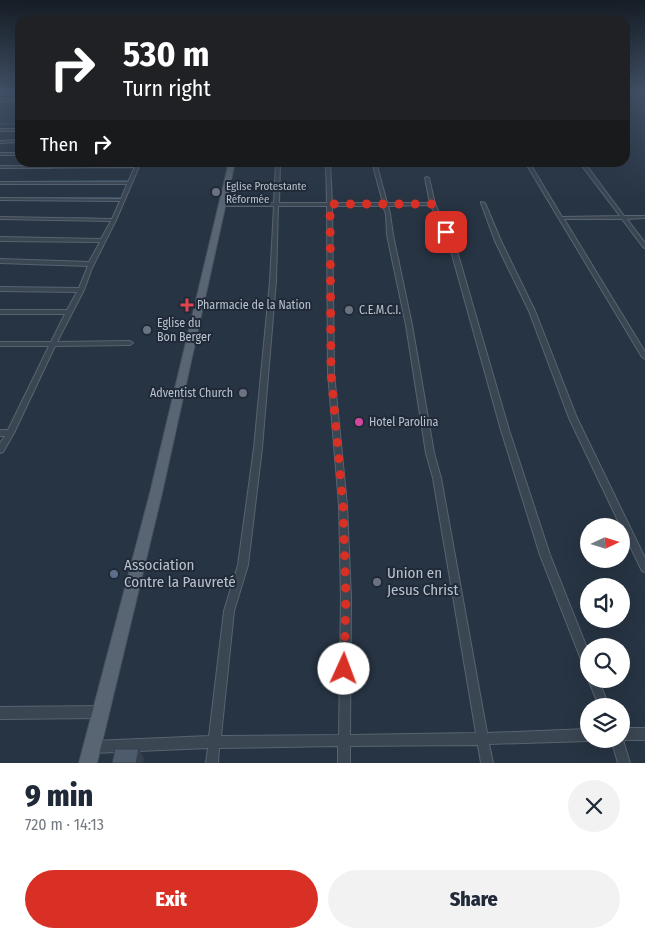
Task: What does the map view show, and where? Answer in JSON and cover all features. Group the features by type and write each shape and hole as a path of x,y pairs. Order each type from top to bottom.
{"main road":[{"path":"88,763 156,493 231,167"}],"street":[{"path":"0,130 15,130"},
{"path":"0,142 15,141"},
{"path":"0,154 15,154"},
{"path":"0,167 15,167"},
{"path":"0,450 81,290 91,264 114,220 137,167"},
{"path":"212,763 229,611 243,565 258,448 278,204 278,167"},
{"path":"328,167 331,373 343,505 346,598 342,740 344,763"},
{"path":"375,167 386,203 390,235 409,325 430,453 437,478 487,763"},
{"path":"530,167 645,357"},
{"path":"584,167 645,246"},
{"path":"427,178 433,204 454,250 505,430 545,555 580,644"},
{"path":"0,183 130,183"},
{"path":"0,199 123,200"},
{"path":"482,203 532,311 573,418 645,568"},
{"path":"222,205 433,204"},
{"path":"561,218 645,217"},
{"path":"0,218 114,220"},
{"path":"0,239 104,241"},
{"path":"0,262 91,264"},
{"path":"0,289 81,290"},
{"path":"0,312 70,312"},
{"path":"0,344 130,343"},
{"path":"0,433 10,433"},
{"path":"0,713 102,712"},
{"path":"630,734 645,734"},
{"path":"92,747 214,742 483,739 580,735"},
{"path":"620,748 624,763"}],"building":[{"path":"115,749 139,749 136,763 112,763"}],"waterway":[{"path":"111,167 135,167"},
{"path":"0,168 51,168"},
{"path":"0,182 128,181"},
{"path":"21,198 120,198"},
{"path":"72,218 103,219"}],"place":[{"name":"Eglise Protestante Réformée","path":"216,192"},
{"name":"Pharmacie de la Nation","path":"187,305"},
{"name":"C.E.M.C.I.","path":"349,310"},
{"name":"Eglise du Bon Berger","path":"147,330"},
{"name":"Adventist Church","path":"243,393"},
{"name":"Hotel Parolina","path":"359,422"},
{"name":"Association Contre la Pauvreté","path":"114,574"},
{"name":"Union en Jesus Christ","path":"377,582"}],"route":[{"path":"344,669 346,598 343,505 331,373 330,204 433,204 446,232"}]}
